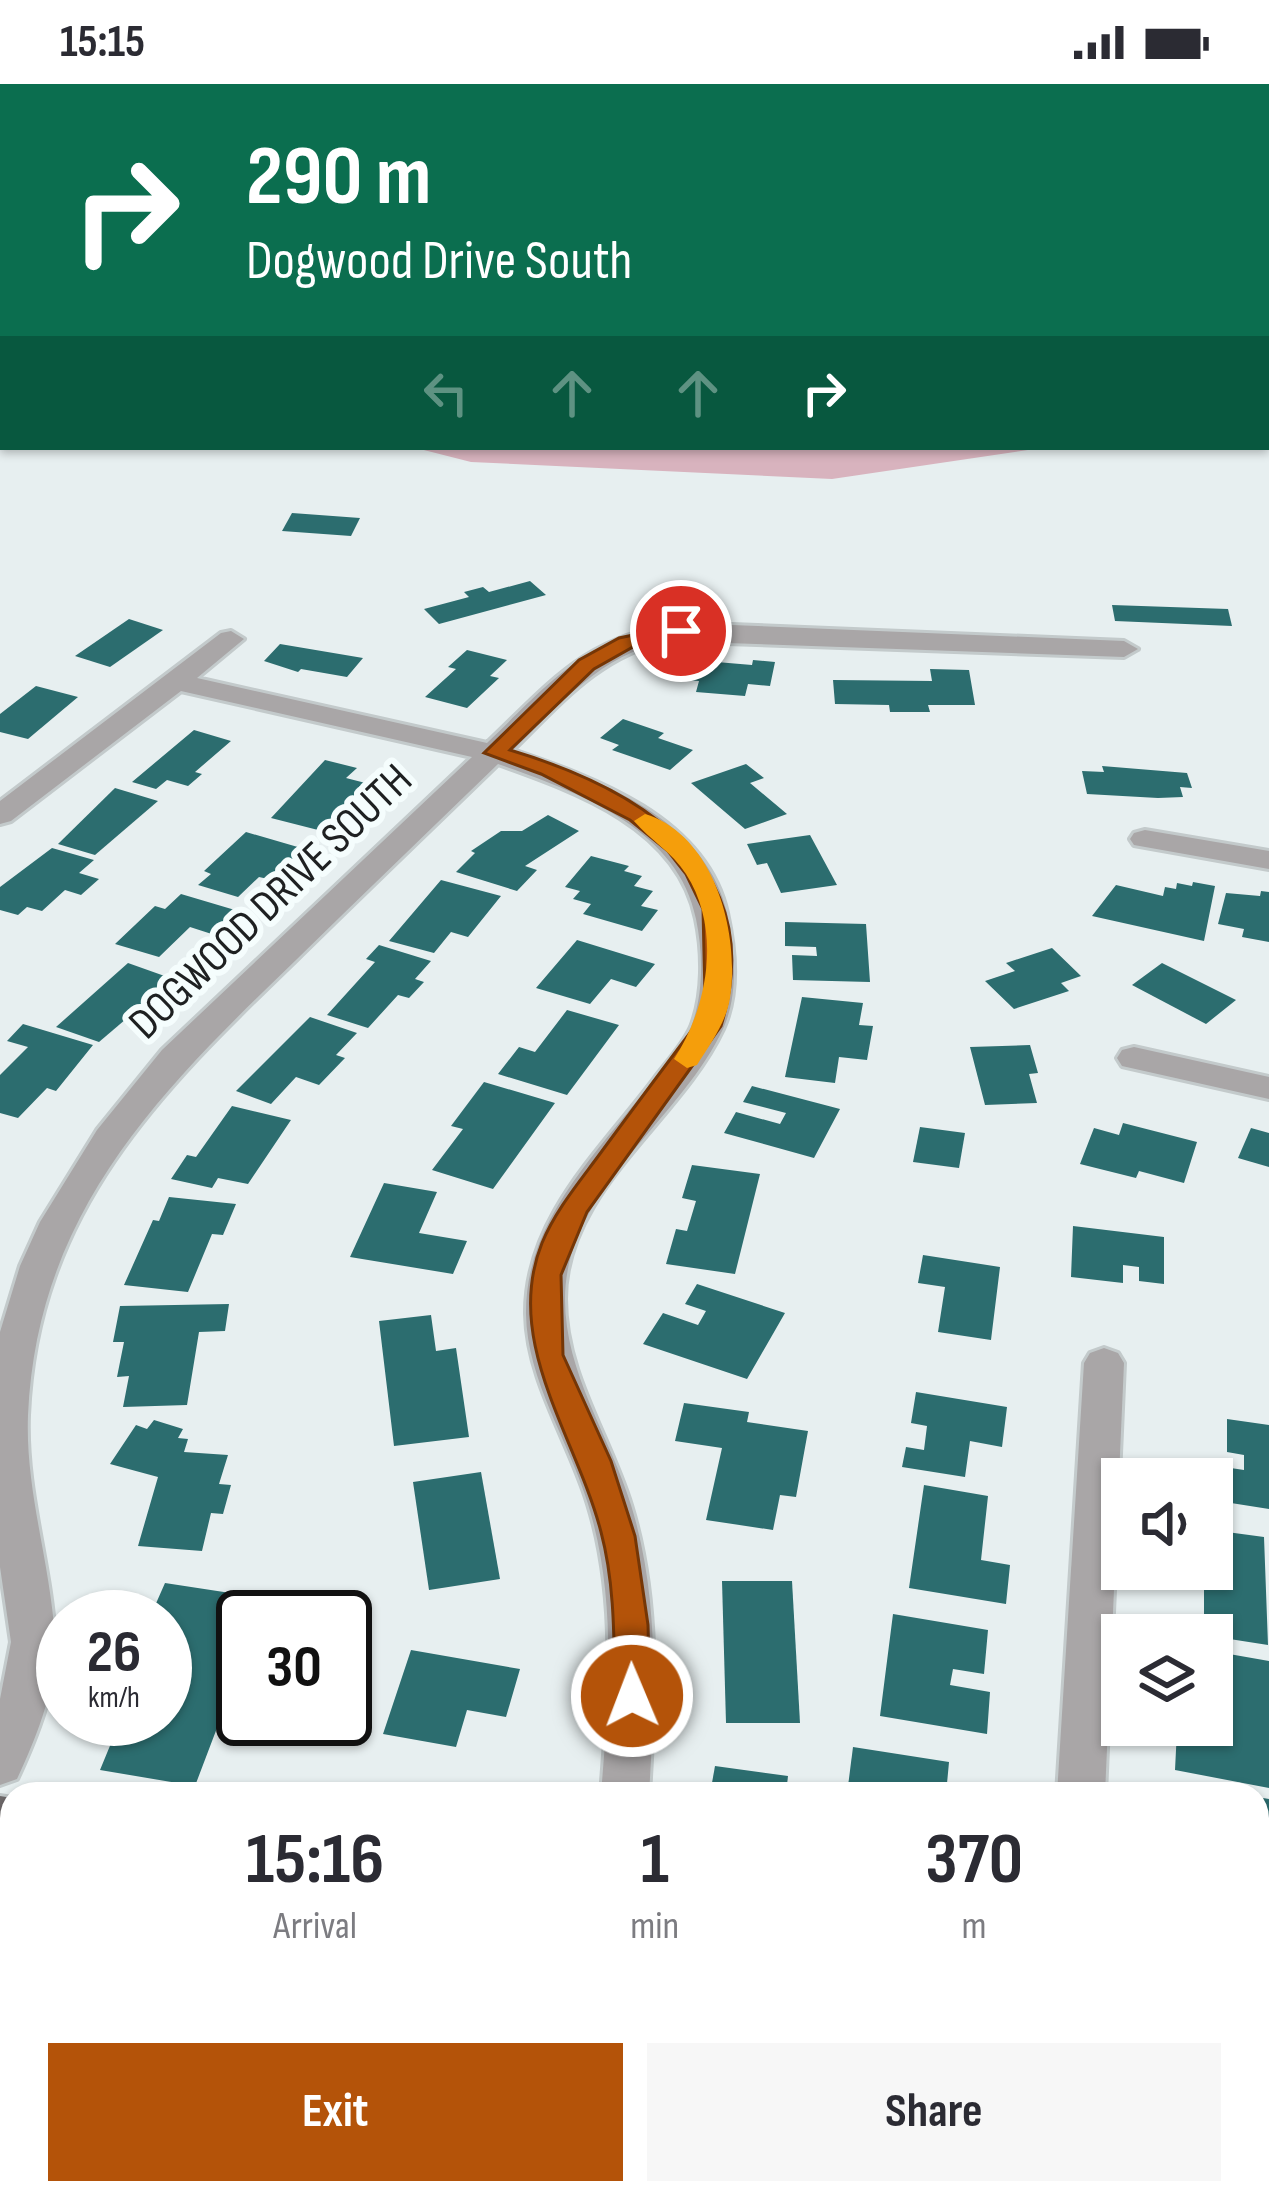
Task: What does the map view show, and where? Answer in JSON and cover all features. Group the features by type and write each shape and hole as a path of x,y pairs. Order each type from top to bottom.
{"street":[{"name":"DOGWOOD DRIVE SOUTH","path":"0,1764 30,1679 33,1642 8,1417 14,1364 38,1263 58,1217 122,1117 175,1058 586,664 609,650 652,634 681,631 1124,649"},
{"path":"0,815 231,639"},
{"path":"179,682 548,769 638,815 676,846 698,872 715,909 718,996 708,1026 575,1207 557,1240 546,1275 548,1355 595,1461 619,1536 632,1649 626,1782"},
{"path":"1145,839 1269,860"},
{"path":"1134,1058 1269,1088"},
{"path":"1082,1782 1104,1363"}],"shaded area":[{"path":"424,450 1028,450 832,479 471,462"}],"building":[{"path":"292,513 360,518 351,536 282,531"},
{"path":"530,581 546,595 439,624 424,609 469,597 464,592 483,587 489,592"},
{"path":"1112,605 1228,609 1232,626 1115,621"},
{"path":"129,619 163,630 110,667 75,656"},
{"path":"280,644 363,658 347,677 298,672 264,661"},
{"path":"467,650 507,660 490,676 499,678 467,708 425,697 456,669 448,667"},
{"path":"693,660 775,662 770,686 748,684 745,696 696,692 699,681 687,680"},
{"path":"930,669 969,670 975,705 928,705 930,712 890,712 889,705 835,704 833,680 932,681"},
{"path":"36,686 78,697 28,739 0,732 0,714"},
{"path":"623,719 664,733 658,738 693,750 670,770 612,750 619,745 600,738"},
{"path":"194,730 231,741 195,772 202,774 188,786 167,780 156,789 132,782"},
{"path":"325,760 357,768 346,778 381,787 364,804 352,801 322,831 271,818"},
{"path":"746,764 764,778 750,783 787,814 745,829 691,783"},
{"path":"1102,766 1187,773 1192,788 1180,787 1183,797 1087,794 1082,771 1104,772"},
{"path":"115,788 158,801 95,855 58,844"},
{"path":"548,815 579,831 525,866 537,870 517,891 456,872 475,853 471,851 501,831 522,831"},
{"path":"246,832 308,850 289,868 282,866 268,879 259,877 238,897 198,885 211,874 204,871"},
{"path":"810,835 837,885 781,893 767,863 757,865 747,844"},
{"path":"52,848 94,860 79,873 99,879 81,895 65,890 42,911 27,907 18,915 0,910 0,887"},
{"path":"591,856 629,866 624,871 642,876 634,886 653,891 641,906 658,910 642,931 583,914 591,904 573,899 580,891 565,887"},
{"path":"441,880 501,896 468,937 451,932 434,953 389,941"},
{"path":"1193,882 1215,886 1204,941 1092,916 1116,885 1163,896 1165,887 1176,889 1177,883 1192,886"},
{"path":"1261,891 1269,892 1269,942 1242,937 1244,929 1218,924 1226,893 1260,896"},
{"path":"181,894 245,913 221,937 190,927 159,957 115,944 155,906 165,909"},
{"path":"785,922 866,924 870,982 793,980 792,955 817,956 816,947 785,946"},
{"path":"577,940 655,964 636,987 611,979 590,1004 536,988"},
{"path":"379,945 431,961 415,979 424,982 409,998 398,995 368,1028 327,1015 375,962 366,959"},
{"path":"1052,948 1081,976 1061,983 1069,991 1014,1009 985,981 1015,971 1006,963"},
{"path":"128,963 173,979 99,1042 56,1027"},
{"path":"1162,963 1236,1000 1206,1024 1132,985"},
{"path":"802,997 863,1003 859,1025 873,1026 867,1060 839,1057 835,1083 785,1077"},
{"path":"567,1010 619,1025 567,1095 498,1074 519,1047 535,1052"},
{"path":"310,1017 357,1033 336,1055 345,1058 319,1085 296,1077 271,1104 236,1091"},
{"path":"23,1024 93,1045 56,1091 47,1088 18,1118 0,1113 0,1075 28,1047 7,1041"},
{"path":"1030,1045 1038,1073 1029,1074 1037,1103 985,1105 970,1047"},
{"path":"484,1082 555,1103 493,1189 432,1170 463,1129 451,1126"},
{"path":"752,1086 840,1109 814,1158 724,1133 736,1112 780,1124 786,1113 743,1102"},
{"path":"232,1106 291,1120 248,1184 218,1178 212,1188 171,1179 187,1155 196,1157"},
{"path":"1123,1123 1197,1142 1184,1183 1139,1171 1136,1178 1080,1164 1094,1128 1119,1135"},
{"path":"920,1127 965,1133 959,1168 913,1162"},
{"path":"1251,1128 1269,1133 1269,1167 1238,1158"},
{"path":"692,1165 760,1174 735,1274 666,1264 676,1229 687,1231 696,1201 682,1198"},
{"path":"384,1183 437,1192 419,1233 467,1241 453,1274 350,1257"},
{"path":"169,1197 236,1204 223,1235 212,1234 188,1292 124,1285 153,1220 159,1221"},
{"path":"1073,1226 1164,1237 1164,1284 1139,1281 1139,1267 1123,1265 1123,1283 1071,1277"},
{"path":"923,1255 1000,1267 991,1340 938,1332 945,1287 918,1283"},
{"path":"697,1284 785,1313 747,1379 643,1344 663,1313 698,1325 706,1311 685,1304"},
{"path":"229,1304 225,1331 199,1332 187,1405 123,1407 129,1376 117,1377 124,1342 113,1342 120,1306"},
{"path":"431,1315 436,1351 456,1348 469,1437 394,1446 379,1321"},
{"path":"916,1392 1007,1407 1002,1447 970,1441 965,1477 902,1467 906,1447 924,1450 927,1426 911,1423"},
{"path":"684,1403 749,1412 747,1422 808,1431 796,1497 780,1495 773,1530 706,1520 722,1448 675,1441"},
{"path":"1227,1419 1269,1425 1269,1509 1233,1503 1233,1468 1244,1470 1244,1455 1227,1452"},
{"path":"154,1420 183,1429 178,1438 188,1439 184,1452 228,1455 219,1484 231,1485 223,1514 211,1513 202,1551 138,1546 158,1477 110,1464 136,1425 147,1429"},
{"path":"481,1472 500,1579 429,1590 413,1482"},
{"path":"924,1485 988,1496 981,1560 1010,1565 1006,1604 909,1588"},
{"path":"1233,1533 1264,1537 1268,1645 1233,1640 1233,1614 1204,1614 1204,1590 1233,1590"},
{"path":"722,1581 792,1581 800,1723 726,1723"},
{"path":"165,1583 216,1591 216,1731 197,1782 100,1770 110,1746 192,1746 192,1590 162,1590"},
{"path":"893,1614 988,1630 984,1674 953,1669 950,1685 990,1692 987,1734 880,1716"},
{"path":"411,1650 520,1669 506,1717 467,1710 456,1747 383,1734"},
{"path":"1233,1655 1269,1661 1269,1782 1238,1782 1175,1770 1176,1746 1233,1746"},
{"path":"853,1747 949,1762 947,1782 849,1782"},
{"path":"715,1766 788,1776 787,1782 712,1782"}],"slow traffic":[{"path":"645,821 698,872 715,909 718,996 708,1026 687,1059"}],"route":[{"path":"632,1696 631,1625 619,1536 595,1461 548,1355 546,1275 557,1240 575,1207 708,1026 718,996 715,909 698,872 676,846 638,815 548,769 495,753 586,664 627,642 681,631"}]}
